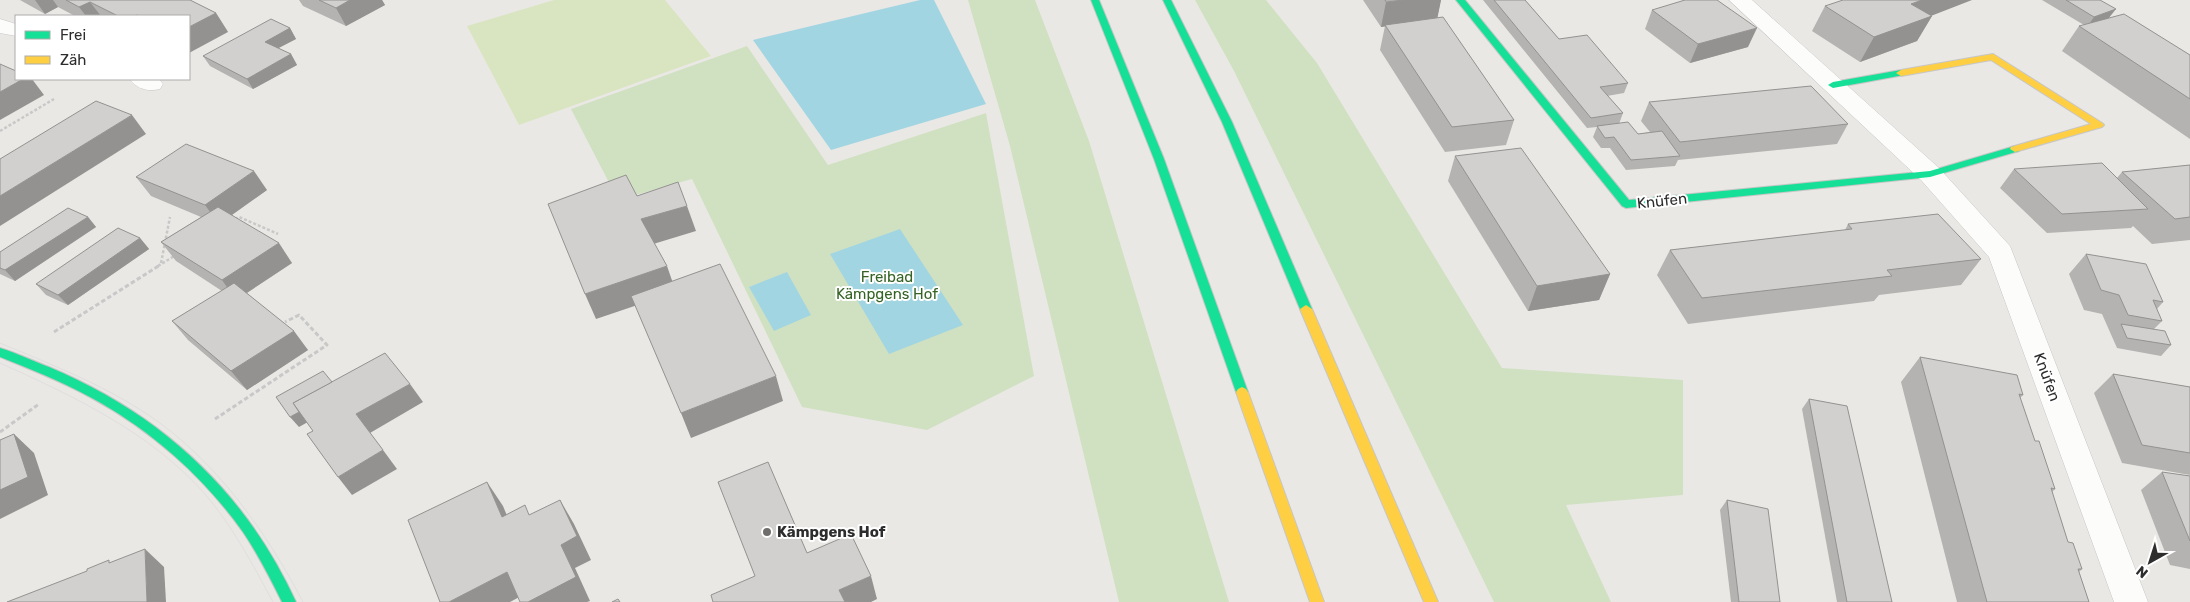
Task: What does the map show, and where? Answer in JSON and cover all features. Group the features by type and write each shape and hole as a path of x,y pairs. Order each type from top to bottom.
{"main road":[{"path":"1095,0 1159,159 1317,602"},
{"path":"1167,0 1227,122 1431,602"},
{"name":"Knüfen","path":"1460,0 1626,204 1930,174 2099,125 1993,57 1833,85"},
{"path":"0,352 69,382 120,409 170,446 216,490 261,550 289,602"}],"street":[{"name":"Knüfen","path":"1740,0 1930,174 2001,253 2131,602"},
{"path":"0,26 15,30"}],"path":[{"path":"0,131 54,99"},
{"path":"161,263 170,217"},
{"path":"231,222 239,217 278,234"},
{"path":"54,332 177,254"},
{"path":"215,419 327,345 299,315 285,322"},
{"path":"0,432 69,382"}],"green space":[{"path":"554,0 665,0 711,56 519,125 467,26"},
{"path":"968,0 1035,0 1089,141 1229,602 1119,602 1010,146"},
{"path":"1195,0 1266,0 1317,63 1502,368 1683,380 1683,495 1566,505 1611,602 1494,602 1234,71"},
{"name":"Freibad Kämpgens Hof","path":"747,46 828,165 986,113 1034,376 927,430 802,407 692,179 618,200 571,109"}],"water":[{"path":"920,0 934,0 986,104 831,150 753,40"},
{"path":"900,229 963,325 889,354 830,254"},
{"path":"787,272 811,315 774,331 749,287"}],"building":[{"path":"66,0 190,0 216,13 190,26 190,15 116,15 90,2 79,7"},
{"path":"319,0 350,0 336,8"},
{"path":"1385,0 1404,0 1386,2"},
{"path":"1494,0 1525,0 1559,39 1587,35 1628,83 1600,87 1623,113 1591,118"},
{"path":"1685,0 1717,0 1757,28 1698,44 1652,10"},
{"path":"1843,0 1922,0 1911,4 1932,16 1874,37 1825,6"},
{"path":"2066,0 2100,0 2116,9 2094,17"},
{"path":"2124,14 2190,55 2190,99 2079,26"},
{"path":"1443,17 1514,120 1452,127 1385,25"},
{"path":"271,19 290,28 265,42 291,54 247,79 203,56"},
{"path":"0,64 15,71 15,80 21,80 0,92"},
{"path":"1811,86 1848,124 1680,142 1649,102"},
{"path":"96,101 132,115 0,196 0,159"},
{"path":"1628,122 1638,134 1662,131 1680,156 1631,160 1614,137 1605,138 1597,126"},
{"path":"186,144 254,171 205,205 136,177"},
{"path":"1521,148 1610,274 1537,286 1455,156"},
{"path":"2102,163 2148,209 2062,214 2014,169"},
{"path":"2190,165 2190,217 2175,219 2122,172"},
{"path":"626,175 637,196 678,182 687,206 641,219 667,266 585,294 548,204"},
{"path":"218,207 279,243 222,280 161,242"},
{"path":"68,208 88,217 5,270 0,268 0,252"},
{"path":"1938,214 1981,259 1887,270 1892,276 1702,298 1670,250 1852,229 1848,224"},
{"path":"118,228 140,238 58,295 36,284"},
{"path":"2086,254 2146,264 2163,302 2153,300 2162,321 2128,315 2119,295 2101,290"},
{"path":"720,264 776,376 681,413 631,296"},
{"path":"234,283 294,331 231,371 172,321"},
{"path":"2121,324 2165,331 2171,345 2127,338"},
{"path":"385,353 410,384 356,414 383,450 338,477 307,434 313,431 293,403"},
{"path":"1920,357 2017,375 2023,395 2019,394 2035,441 2039,441 2055,489 2051,488 2068,542 2073,543 2082,569 2078,569 2089,602 1987,602"},
{"path":"323,371 332,382 293,403 299,412 290,417 276,397"},
{"path":"2113,374 2190,387 2190,453 2142,445"},
{"path":"1809,399 1847,406 1892,602 1847,602"},
{"path":"14,434 28,477 0,490 0,440"},
{"name":"Kämpgens Hof","path":"768,462 807,553 851,534 871,576 839,590 845,602 713,602 711,595 755,576 718,482"},
{"path":"2162,472 2190,476 2190,541"},
{"path":"487,482 502,517 525,505 529,515 560,500 577,536 561,545 576,577 528,602 520,602 507,572 449,602 440,602 408,520"},
{"path":"1727,500 1768,509 1780,602 1739,602"},
{"path":"145,549 147,602 7,602 87,571 87,569 109,560 109,563"}],"tram line":[{"path":"0,343 112,393 172,432 195,452 237,498 273,549 303,602"},
{"path":"0,363 55,389 109,418 135,434 183,471 224,518 273,602"}],"traffic: fast":[{"path":"1095,0 1159,159 1242,392"},
{"path":"1167,0 1227,122 1306,309"},
{"path":"1460,0 1626,204 1930,174 2015,149"},
{"path":"1833,85 1901,73"},
{"path":"0,352 82,387 108,401 131,415 174,448 214,486 248,529 266,557 289,602"}],"traffic: slow":[{"path":"1901,73 1993,57 2099,125 2015,149"},
{"path":"1306,309 1431,602"},
{"path":"1242,392 1317,602"}],"place":[{"name":"Kämpgens Hof","path":"767,532"}]}
